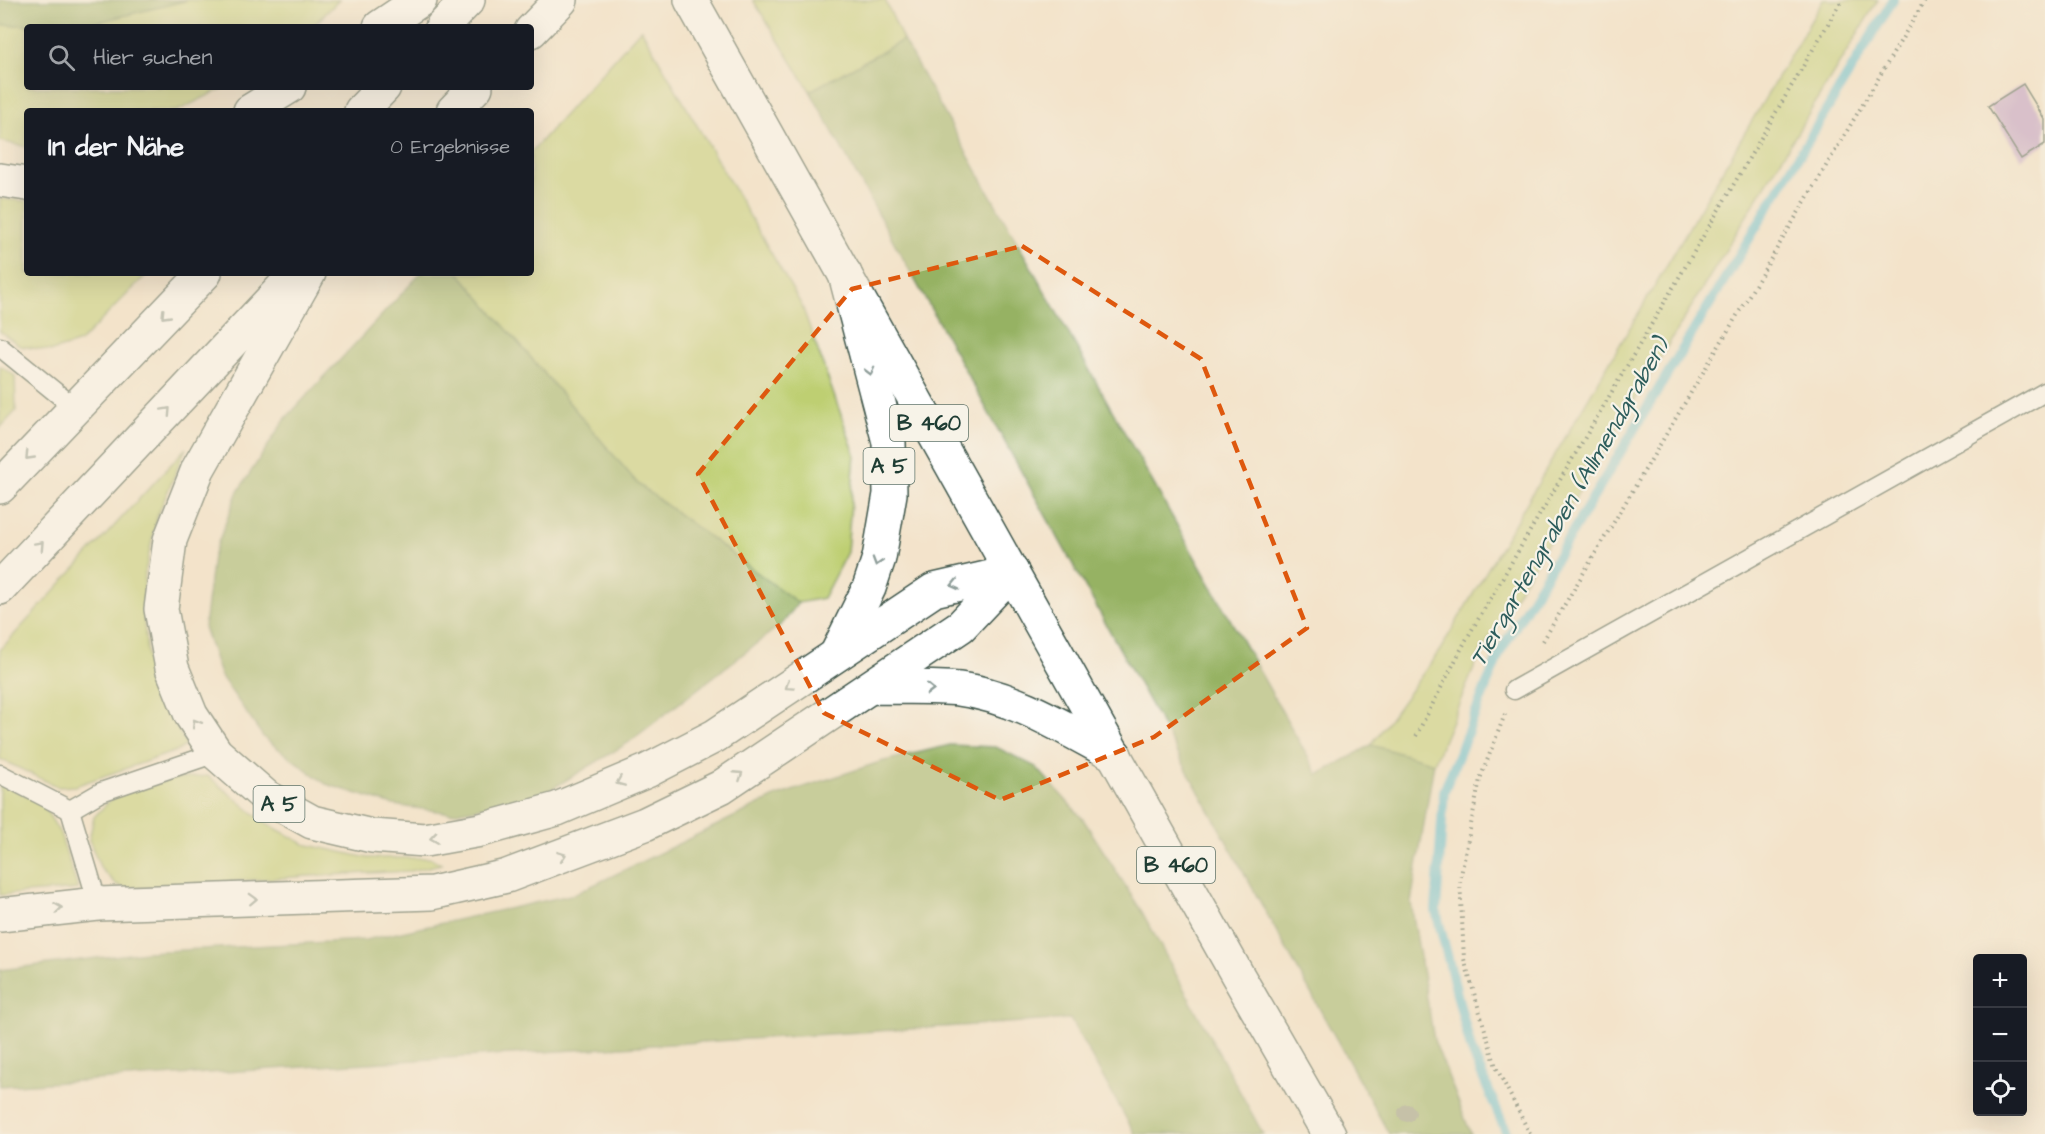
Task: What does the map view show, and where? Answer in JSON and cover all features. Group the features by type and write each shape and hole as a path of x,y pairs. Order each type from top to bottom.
{"main road":[{"path":"384,24 420,0"},
{"path":"445,24 468,0"},
{"path":"534,28 561,0"},
{"name":"B 460","path":"691,0 1329,1134"},
{"path":"255,108 284,90"},
{"path":"364,108 381,90"},
{"path":"456,108 473,90"},
{"path":"0,180 24,184"},
{"name":"A 5","path":"837,653 868,588 879,558 890,494 889,442 845,274"},
{"path":"0,487 202,276"},
{"path":"0,588 294,276"},
{"name":"A 5","path":"307,276 198,468 170,540 161,609 172,668 191,715 216,753 265,796 312,822 372,836 425,840 481,831 557,809 647,771 715,736 934,590 1012,572"},
{"path":"0,915 98,904 432,893 507,876 645,824 721,787 961,626 1012,572"},
{"path":"872,687 960,689 1016,703 1115,755"}],"lane":[{"path":"0,347 75,408"},
{"path":"1514,690 2045,392"},
{"path":"70,810 101,792 216,753"},
{"path":"0,774 70,810 98,904"}],"path":[{"path":"1416,736 1466,640 1842,0"},
{"path":"1530,1134 1496,1067 1464,959 1460,880 1480,779 1514,690 1926,0"}],"highlighted area":[{"path":"1022,246 1201,359 1307,628 1154,737 1000,800 824,713 698,474 852,289"}],"green space":[{"path":"0,0 188,0 89,24 0,25"},
{"path":"188,0 339,0 315,24 89,24"},
{"path":"753,0 885,0 903,40 810,91"},
{"path":"1823,0 1878,0 1480,654 1434,763 1371,745 1440,650"},
{"path":"0,25 24,25 24,90 219,90 183,108 24,108 24,146 0,141"},
{"path":"641,29 802,306 855,454 847,552 823,598 798,603 638,484 462,276 534,276 534,149"},
{"path":"903,40 1318,775 1371,745 1434,763 1411,903 1434,1040 1471,1134 1389,1134 810,91"},
{"path":"0,199 24,201 24,276 145,276 80,342 52,351 20,346 0,331"},
{"path":"418,276 462,276 638,484 798,603 783,623 628,743 540,796 451,813 393,805 326,784 264,738 220,675 204,627 213,556 237,493 286,418"},
{"path":"0,366 15,376 16,411 0,428"},
{"path":"186,448 157,517 145,572 143,610 147,656 163,701 186,745 179,750 75,786 58,787 0,759 0,650"},
{"path":"950,745 996,747 1036,767 1083,819 1142,912 1263,1134 1135,1134 1070,1019 0,1086 0,970 146,952 365,940 575,894 777,796 880,762"},
{"path":"208,776 264,822 304,844 368,858 431,858 441,864 411,871 129,889 117,885 101,869 89,840 94,817 115,795 172,779"},
{"path":"0,783 41,802 60,833 78,889 0,895"}],"building":[{"path":"2023,84 2045,120 2045,144 2021,159 1988,106"}],"waterway":[{"name":"Tiergartengraben (Allmendgraben)","path":"1507,1134 1471,1049 1436,911 1444,791 1500,652 1893,0"}]}
